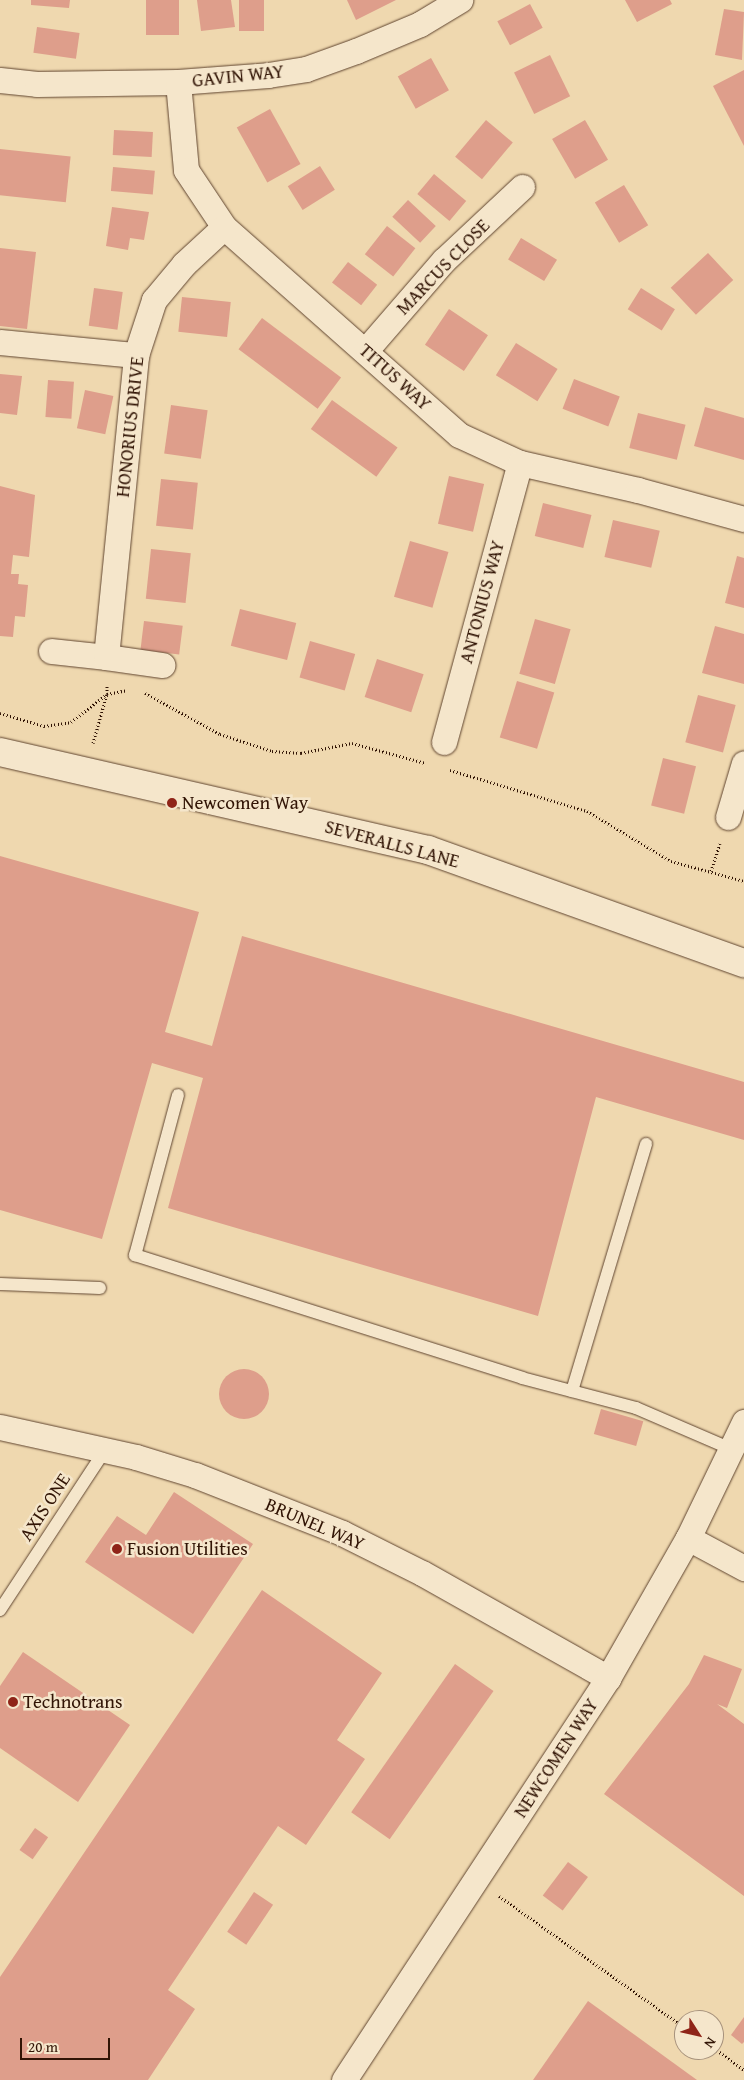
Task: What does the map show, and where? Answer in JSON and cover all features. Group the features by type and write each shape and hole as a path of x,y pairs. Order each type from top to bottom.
{"street":[{"name":"GAVIN WAY","path":"0,80 37,84 178,82 268,75 306,69 420,24 453,2"},
{"name":"TITUS WAY","path":"178,82 186,170 224,227 366,350 459,435 520,463 638,490 744,519"},
{"name":"MARCUS CLOSE","path":"366,350 444,260 522,187"},
{"name":"HONORIUS DRIVE","path":"106,657 136,355 154,300 184,264 224,227"},
{"path":"0,342 136,355"},
{"name":"ANTONIUS WAY","path":"444,742 520,463"},
{"path":"51,651 162,666"},
{"name":"SEVERALLS LANE","path":"0,752 87,770 428,850 744,963"},
{"path":"728,817 744,763"},
{"name":"NEWCOMEN WAY","path":"344,2080 608,1678 688,1538 744,1422"},
{"name":"BRUNEL WAY","path":"0,1427 105,1450 195,1475 342,1533 422,1573 608,1678"},
{"path":"688,1538 744,1568"}],"lane":[{"path":"178,1095 135,1254 572,1391 636,1408 731,1449"},
{"path":"572,1391 646,1144"},
{"path":"0,1284 100,1288"},
{"name":"AXIS ONE","path":"0,1610 105,1450"}],"path":[{"path":"0,713 44,726 71,722 107,694 133,691"},
{"path":"140,692 220,734 272,751 301,754 352,743 427,764"},
{"path":"87,770 96,728 107,694"},
{"path":"444,768 586,811 671,861 744,881"},
{"path":"477,1880 674,2020"},
{"path":"724,2055 744,2070"}],"building":[{"path":"31,0 70,0 69,8 31,5"},
{"path":"146,0 179,0 179,35 146,35"},
{"path":"197,0 231,0 235,27 201,31"},
{"path":"239,0 264,0 264,31 239,31"},
{"path":"347,0 396,0 356,20"},
{"path":"625,0 670,0 672,4 637,22"},
{"path":"530,4 543,28 510,45 497,21"},
{"path":"724,9 744,12 742,60 715,55"},
{"path":"37,27 80,33 76,59 33,53"},
{"path":"550,55 570,96 534,114 514,73"},
{"path":"431,58 449,90 416,109 398,76"},
{"path":"744,70 744,146 713,86"},
{"path":"270,109 301,164 267,183 237,127"},
{"path":"486,120 513,142 482,179 455,157"},
{"path":"585,120 608,160 575,179 552,139"},
{"path":"114,130 153,132 152,157 113,155"},
{"path":"0,149 71,156 66,202 0,195"},
{"path":"320,166 335,190 303,210 288,186"},
{"path":"113,167 155,171 153,195 111,191"},
{"path":"434,174 466,201 449,221 417,194"},
{"path":"624,185 648,225 619,243 595,203"},
{"path":"408,200 436,226 420,243 392,217"},
{"path":"112,207 149,212 144,240 130,238 128,250 106,246"},
{"path":"387,226 415,248 393,277 365,254"},
{"path":"521,238 557,260 544,281 508,259"},
{"path":"0,248 36,252 27,329 0,326"},
{"path":"708,253 733,280 696,315 671,288"},
{"path":"348,262 377,285 361,305 332,282"},
{"path":"94,288 123,292 117,330 89,326"},
{"path":"641,288 675,309 662,330 628,309"},
{"path":"182,297 231,302 227,337 178,332"},
{"path":"449,309 488,335 464,371 425,345"},
{"path":"262,318 341,378 318,409 239,349"},
{"path":"516,343 558,369 537,401 496,375"},
{"path":"0,374 22,376 17,415 0,413"},
{"path":"574,379 620,397 608,426 563,409"},
{"path":"48,380 74,382 71,419 45,417"},
{"path":"85,390 113,396 105,434 77,428"},
{"path":"332,400 398,448 376,477 311,429"},
{"path":"171,405 208,410 201,459 164,454"},
{"path":"705,407 744,418 744,460 694,446"},
{"path":"638,413 686,425 677,460 629,448"},
{"path":"449,476 484,484 473,532 438,524"},
{"path":"161,479 198,483 193,530 156,526"},
{"path":"0,486 35,495 29,557 13,555 11,574 19,574 18,584 28,585 25,617 15,616 13,637 0,636"},
{"path":"543,503 592,515 583,548 535,536"},
{"path":"613,520 660,531 651,568 604,557"},
{"path":"410,541 448,552 432,608 394,597"},
{"path":"151,549 191,553 186,603 146,599"},
{"path":"737,556 744,558 744,608 725,603"},
{"path":"240,609 296,623 287,660 231,646"},
{"path":"535,619 571,629 555,684 519,674"},
{"path":"144,621 183,626 179,655 140,650"},
{"path":"715,626 744,634 744,684 702,673"},
{"path":"310,641 355,654 345,690 300,678"},
{"path":"377,659 424,674 411,712 365,697"},
{"path":"517,681 554,692 537,749 500,737"},
{"path":"698,695 736,705 723,752 685,742"},
{"path":"663,758 696,766 684,814 651,806"},
{"path":"0,856 199,912 165,1032 212,1046 242,936 744,1082 744,1140 596,1097 538,1316 168,1208 203,1078 152,1063 102,1239 0,1210"},
{"path":"244,1369 254,1371 262,1376 267,1384 269,1394 267,1404 262,1412 254,1417 244,1419 234,1417 226,1412 221,1404 219,1394 221,1384 226,1376 234,1371"},
{"path":"601,1409 643,1421 636,1446 594,1434"},
{"path":"174,1492 253,1544 193,1634 85,1562 117,1516 146,1535"},
{"path":"262,1590 382,1673 337,1740 365,1759 306,1845 278,1826 168,1990 195,2009 148,2080 0,2080 0,1977"},
{"path":"23,1652 130,1725 78,1802 0,1748 0,1686"},
{"path":"704,1655 742,1669 727,1708 717,1704 744,1724 744,1896 604,1794 689,1684"},
{"path":"455,1664 494,1691 390,1839 351,1812"},
{"path":"35,1828 48,1837 33,1859 20,1850"},
{"path":"568,1862 588,1877 563,1911 543,1896"},
{"path":"254,1892 273,1905 246,1945 227,1932"},
{"path":"588,2001 697,2080 533,2080"},
{"path":"744,2017 744,2042 742,2044 731,2035"}],"place":[{"name":"Newcomen Way","path":"172,803"},
{"name":"Fusion Utilities","path":"117,1549"},
{"name":"Technotrans","path":"13,1702"}]}
